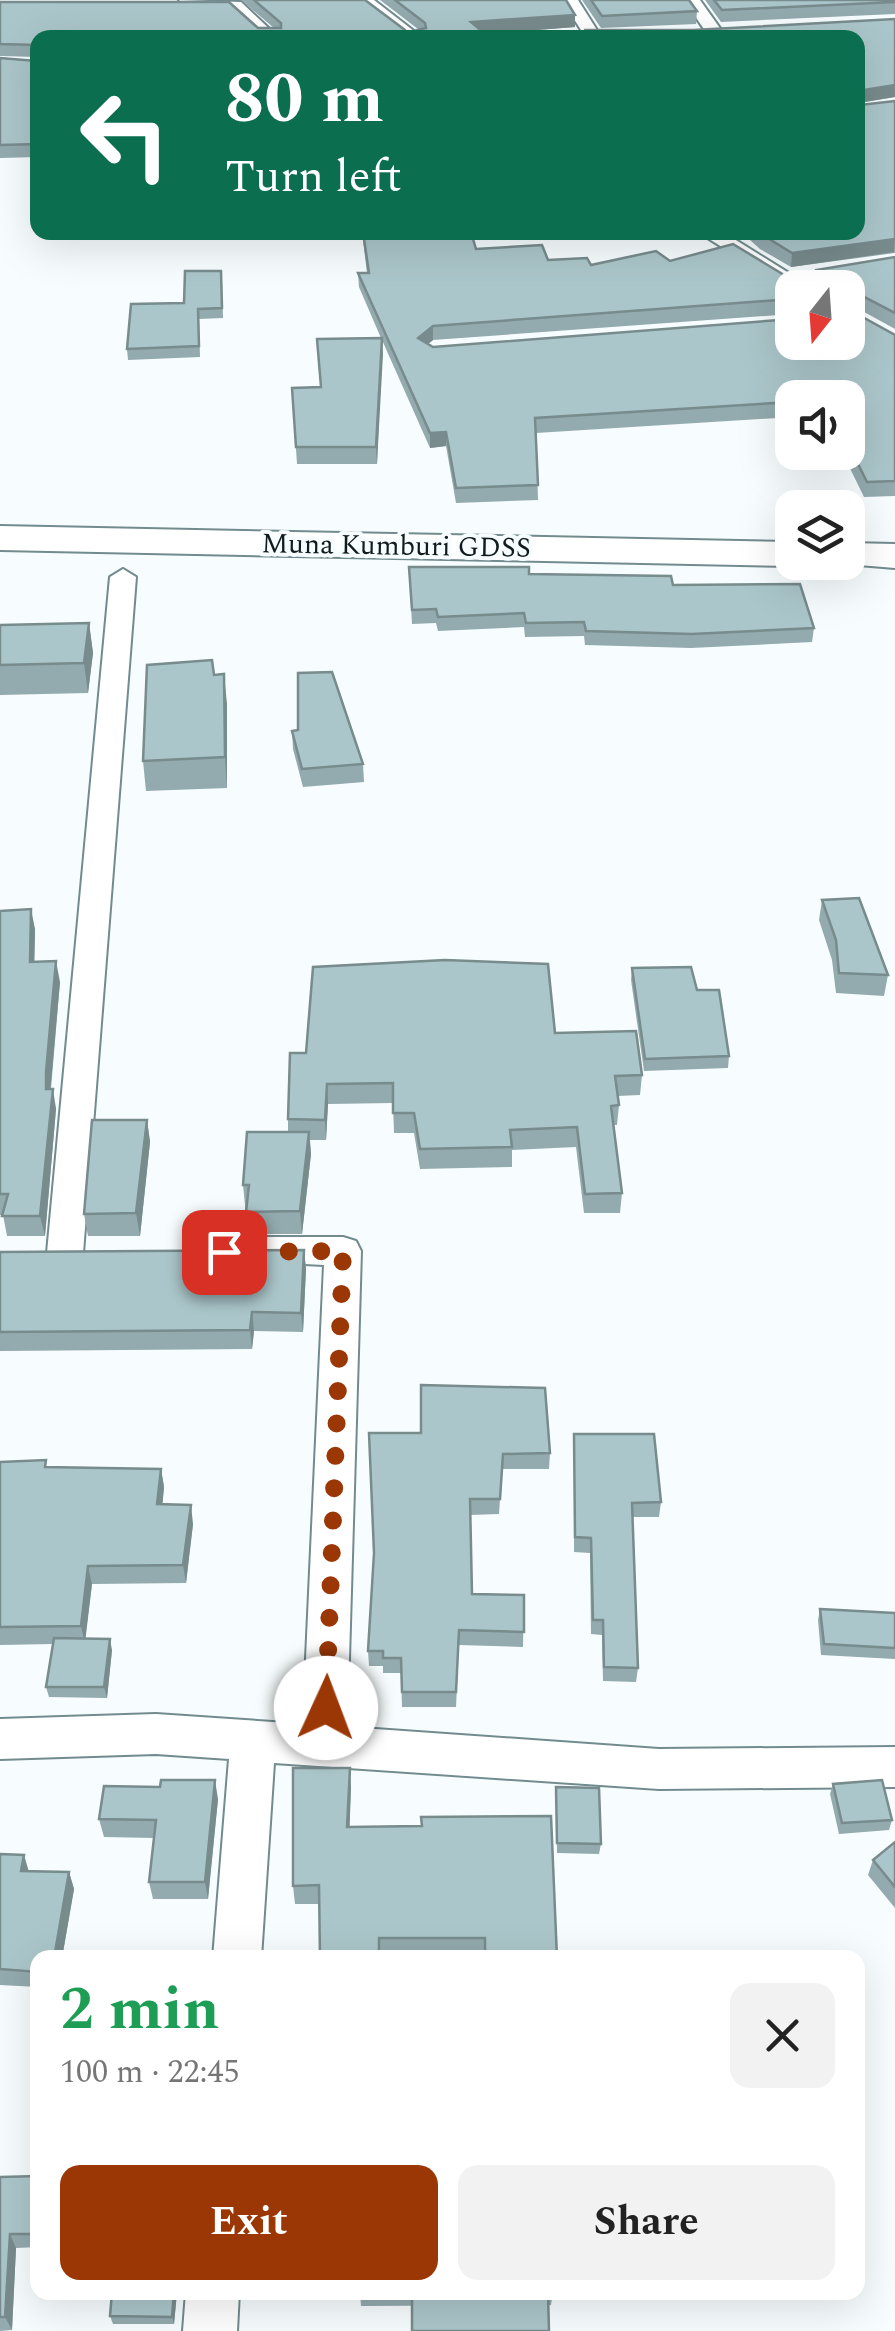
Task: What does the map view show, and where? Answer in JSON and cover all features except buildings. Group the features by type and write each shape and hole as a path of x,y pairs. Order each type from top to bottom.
{"highway":[{"name":"Muna Kumburi GDSS","path":"0,521 775,536"},
{"name":"Muna Kumburi GDSS","path":"0,538 775,554"},
{"path":"865,538 895,538"},
{"path":"865,555 895,556"}],"street":[{"path":"364,0 405,30"},
{"path":"570,0 589,30"},
{"path":"692,0 713,30"},
{"path":"164,2 235,5 263,30"},
{"path":"722,240 775,271"},
{"path":"67,1253 123,577"},
{"path":"224,1252 343,1251 324,1746"},
{"path":"0,1740 156,1734 659,1769 895,1768"},
{"path":"238,1950 253,1740"},
{"path":"210,2331 212,2300"}],"route":[{"path":"224,1252 343,1251 326,1708"}]}
